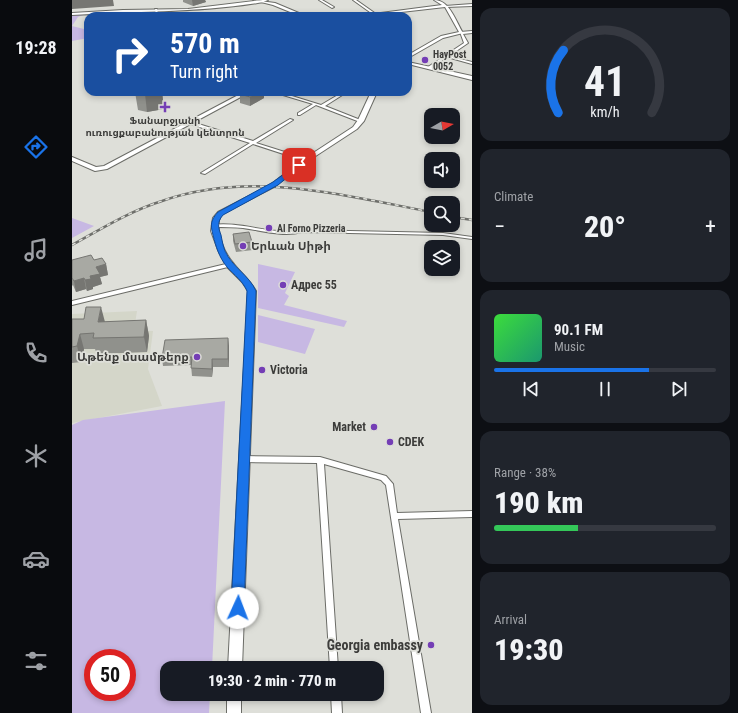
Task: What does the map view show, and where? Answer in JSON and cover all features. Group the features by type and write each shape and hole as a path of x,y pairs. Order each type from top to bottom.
{"main road":[{"path":"255,0 264,1 293,12"},
{"path":"412,65 472,78"},
{"path":"235,661 252,291 248,284 230,265 221,251 214,226 215,220 220,213 272,186 306,160 355,128 361,121 373,96"},
{"path":"234,701 234,713"}],"street":[{"path":"320,0 333,7"},
{"path":"354,0 372,12"},
{"path":"429,68 466,44 446,6 436,0"},
{"path":"97,12 205,8 264,1"},
{"path":"98,12 188,9 264,1"},
{"path":"399,12 446,6 472,5"},
{"path":"72,14 84,13"},
{"path":"72,14 84,13"},
{"path":"412,55 442,37 461,32 472,32"},
{"path":"446,56 472,62"},
{"path":"72,159 95,169 100,169 241,96"},
{"path":"289,96 322,106 361,121"},
{"path":"322,106 338,96"},
{"path":"299,114 316,104"},
{"path":"203,173 291,120"},
{"path":"192,122 306,160"},
{"path":"214,226 234,226 264,232 288,234 303,231 443,234 472,238"},
{"path":"72,303 230,265"},
{"path":"244,459 320,460 385,479 388,484 394,516 426,713"},
{"path":"320,460 334,661"},
{"path":"394,516 472,514"},
{"path":"336,701 337,713"}],"shaded area":[{"path":"84,14 78,17 72,26 72,16"},
{"path":"72,26 84,29 84,39 72,41"},
{"path":"72,218 94,226 72,238"},
{"path":"258,264 295,272 285,293 289,296 284,305 347,321 344,327 258,308"},
{"path":"137,311 134,330 153,331 148,369 162,406 72,423 72,314"},
{"path":"258,315 315,329 305,354 258,342"},
{"path":"225,401 212,661 160,661 160,701 210,701 209,713 72,713 72,425 83,420"}],"building":[{"path":"249,232 252,242 235,244 233,234"},
{"path":"91,255 94,260 102,258 106,264 96,267 100,274 90,276 91,279 85,280 84,278 74,281 72,278 72,260"},
{"path":"86,307 101,307 98,322 146,320 144,337 93,338 94,333 80,334 77,346 72,347 72,319 84,319"},
{"name":"Աթենք մսամթերք","path":"228,338 228,359 212,359 212,369 191,368 192,357 162,358 165,340"}],"railway":[{"path":"72,245 116,221 150,205 195,192 229,187 263,186 296,188 424,211"},
{"path":"460,218 472,220"}],"place":[{"name":"HayPost 0052","path":"425,60"},
{"name":"Ֆանարջյանի ուռուցքաբանության կենտրոն","path":"165,107"},
{"name":"Al Forno Pizzeria","path":"269,228"},
{"name":"Երևան Սիթի","path":"243,246"},
{"name":"Адрес 55","path":"283,285"},
{"name":"Աթենք մսամթերք","path":"197,357"},
{"name":"Victoria","path":"262,370"},
{"name":"Market","path":"374,427"},
{"name":"CDEK","path":"390,442"},
{"name":"Georgia embassy","path":"431,645"}],"route":[{"path":"238,608 252,291 248,284 230,265 221,251 214,226 215,220 220,213 276,183 299,165"}]}
